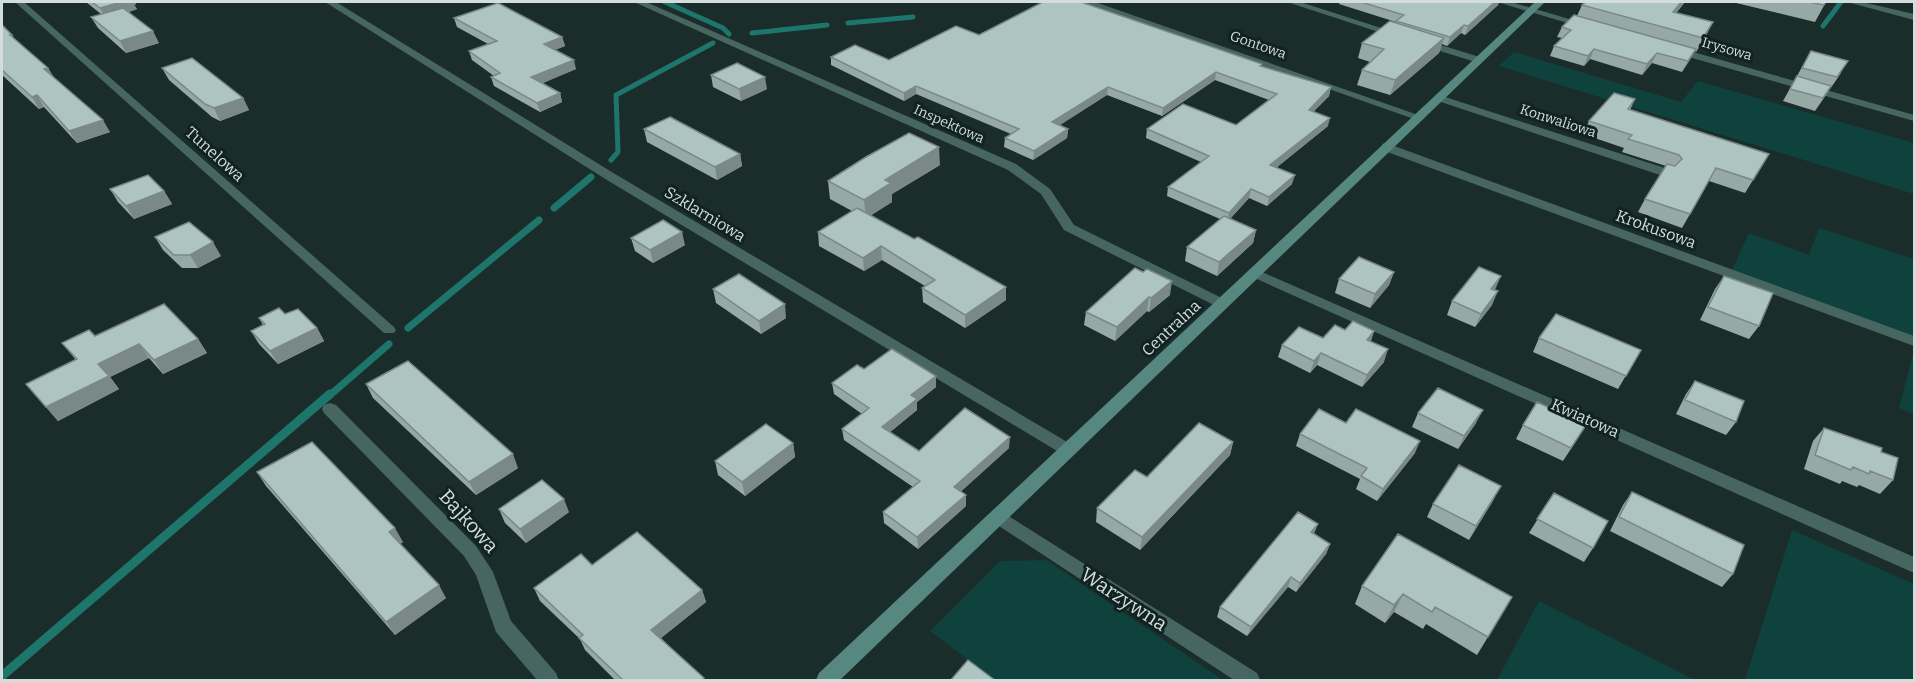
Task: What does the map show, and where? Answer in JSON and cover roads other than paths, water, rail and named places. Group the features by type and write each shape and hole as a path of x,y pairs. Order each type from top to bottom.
{"street":[{"name":"Tunelowa","path":"19,2 389,330"},
{"name":"Szklarniowa","path":"330,2 621,183 1068,450"},
{"name":"Inspektowa","path":"639,2 1012,166 1042,185 1059,206 1069,227 1223,304"},
{"name":"Gontowa","path":"1088,2 1418,117"},
{"path":"1292,2 1479,60"},
{"path":"1502,2 1535,6 1599,29"},
{"path":"1852,2 1914,17"},
{"name":"Centralna","path":"826,681 1535,6"},
{"name":"Irysowa","path":"1666,48 1914,118"},
{"name":"Konwaliowa","path":"1439,98 1666,173"},
{"name":"Krokusowa","path":"1386,147 1914,341"},
{"name":"Kwiatowa","path":"1255,273 1914,565"},
{"name":"Bajkowa","path":"330,409 470,551 484,572 503,626 549,681"},
{"name":"Warzywna","path":"999,517 1250,681"}],"waterway":[{"path":"665,2 723,28 729,34"},
{"path":"1823,26 1841,2"},
{"path":"848,23 913,17"},
{"path":"752,33 827,25"},
{"path":"611,160 618,152 616,95 713,43"},
{"path":"554,208 591,177"},
{"path":"408,328 539,220"},
{"path":"329,396 389,344"},
{"path":"2,676 330,394"}]}
